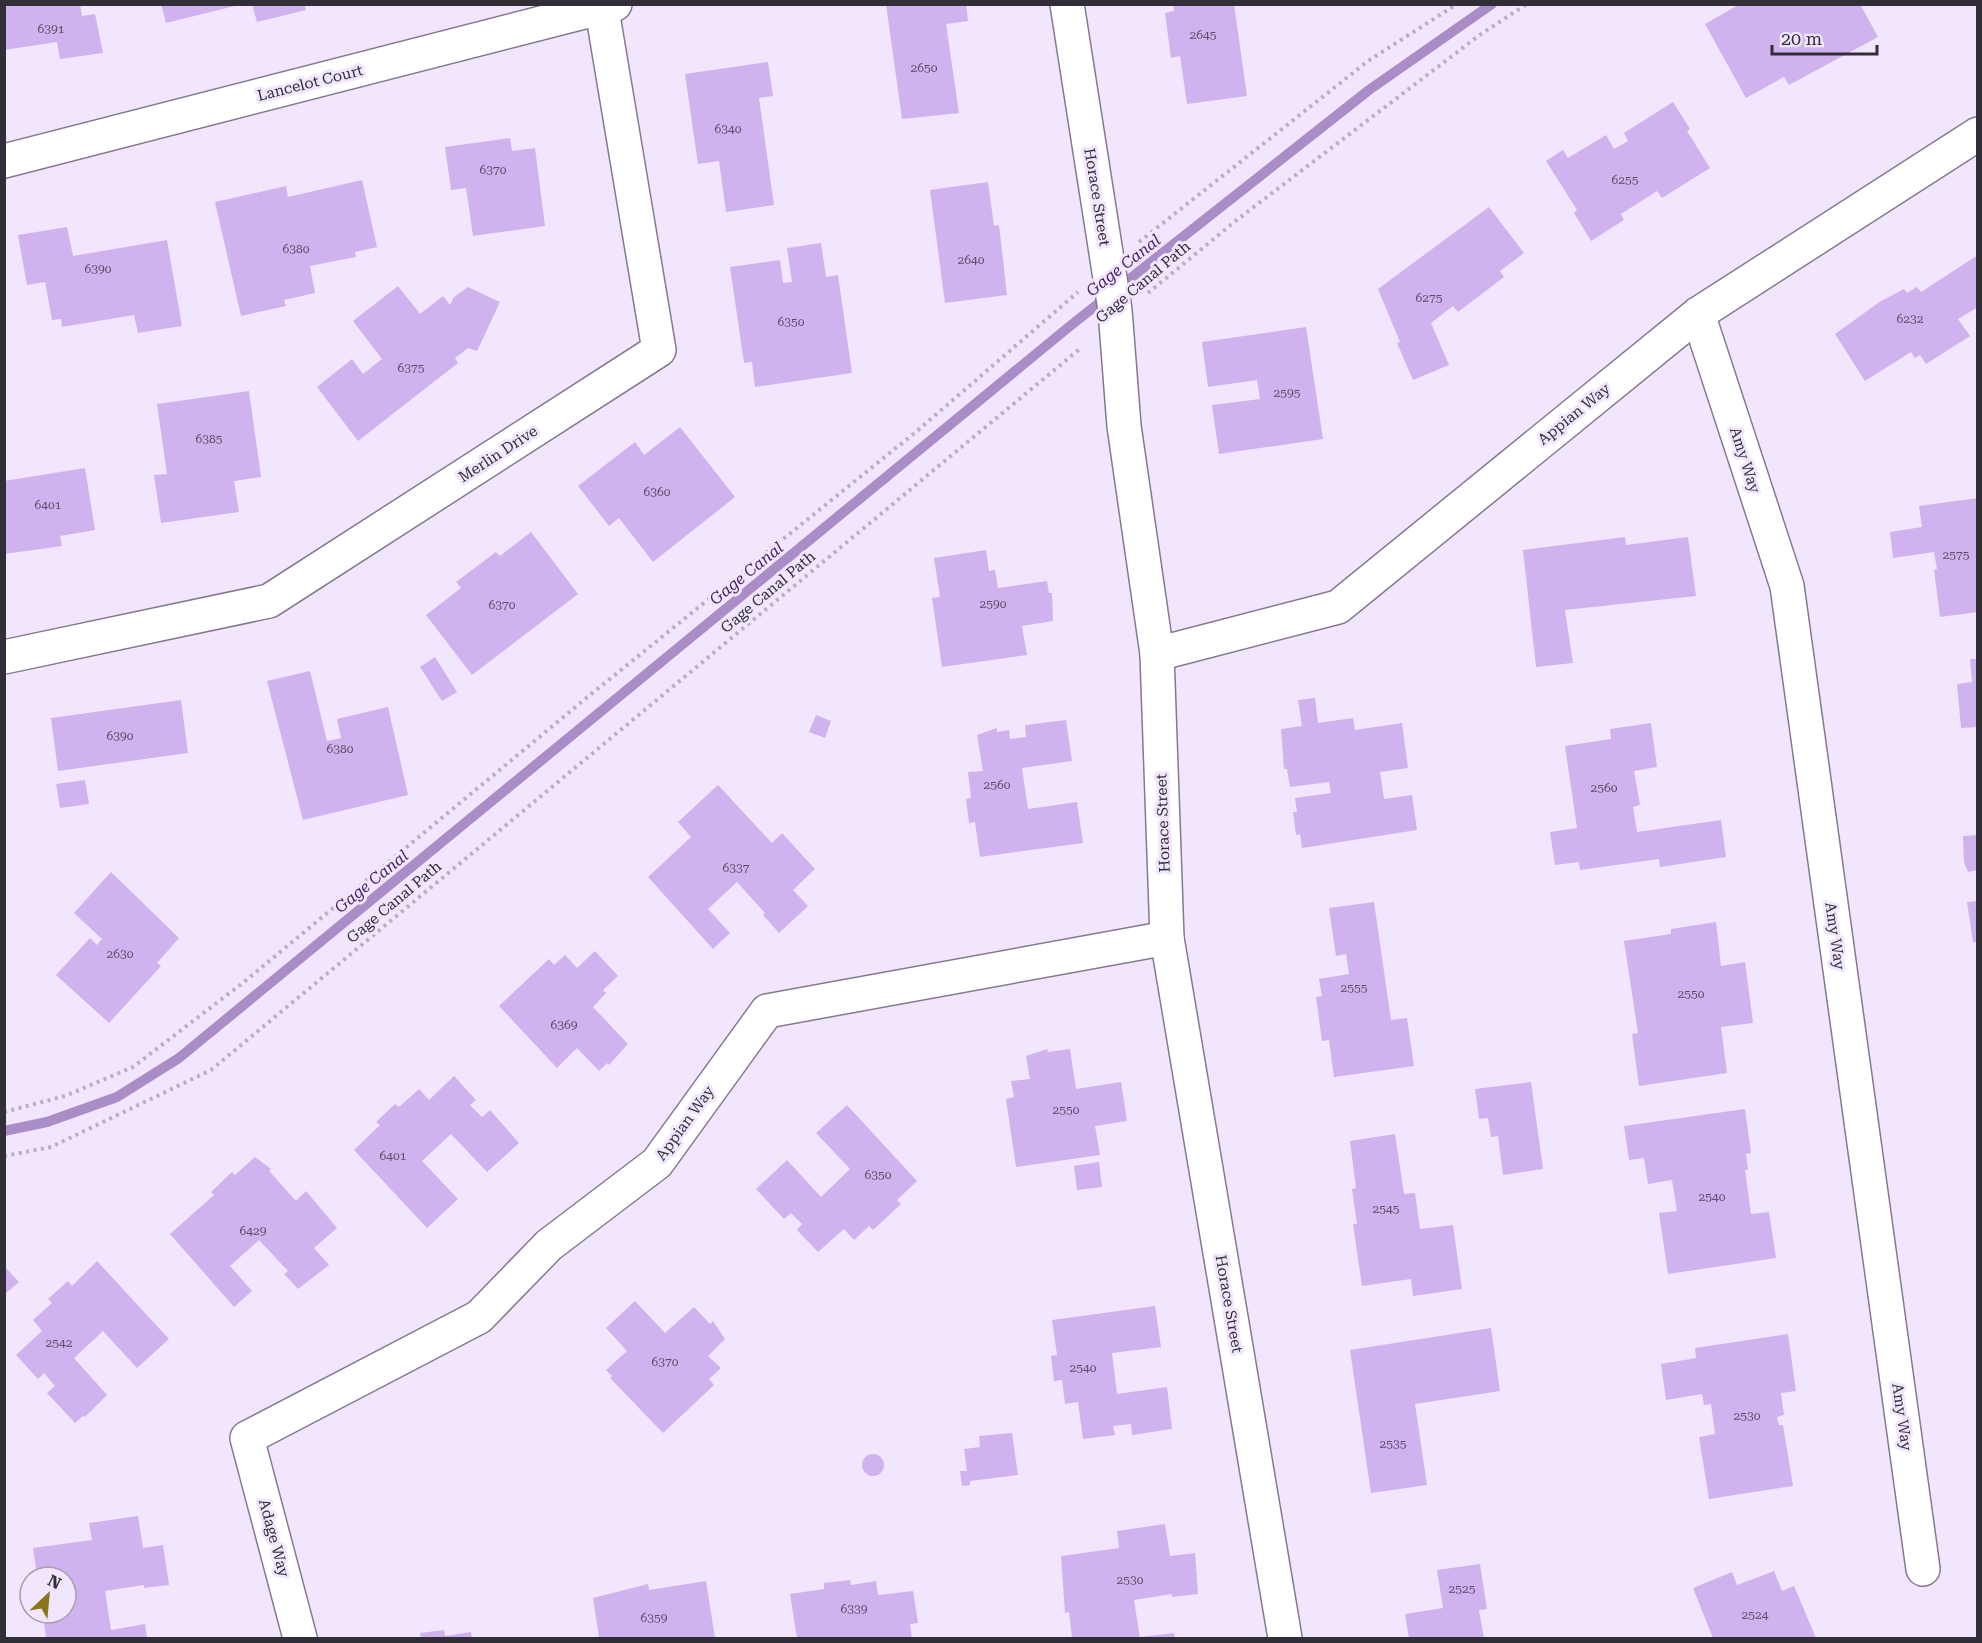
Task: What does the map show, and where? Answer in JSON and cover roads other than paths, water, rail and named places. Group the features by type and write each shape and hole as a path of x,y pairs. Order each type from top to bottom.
{"street":[{"name":"Horace Street","path":"1067,4 1115,315 1124,426 1157,654 1167,938 1285,1638"},
{"name":"Lancelot Court","path":"4,161 606,6"},
{"name":"Merlin Drive","path":"4,657 269,601 658,350 606,6"},
{"name":"Appian Way","path":"1157,654 1338,607 1698,314 1977,134"},
{"name":"Amy Way","path":"1698,314 1787,586 1923,1569"},
{"name":"Appian Way","path":"247,1438 479,1317 549,1245 657,1163 767,1011 1167,938"},
{"name":"Adage Way","path":"247,1438 300,1638"}],"waterway":[{"name":"Gage Canal","path":"4,1131 47,1122 117,1097 179,1058 1070,326 1369,90 1492,4"}]}
